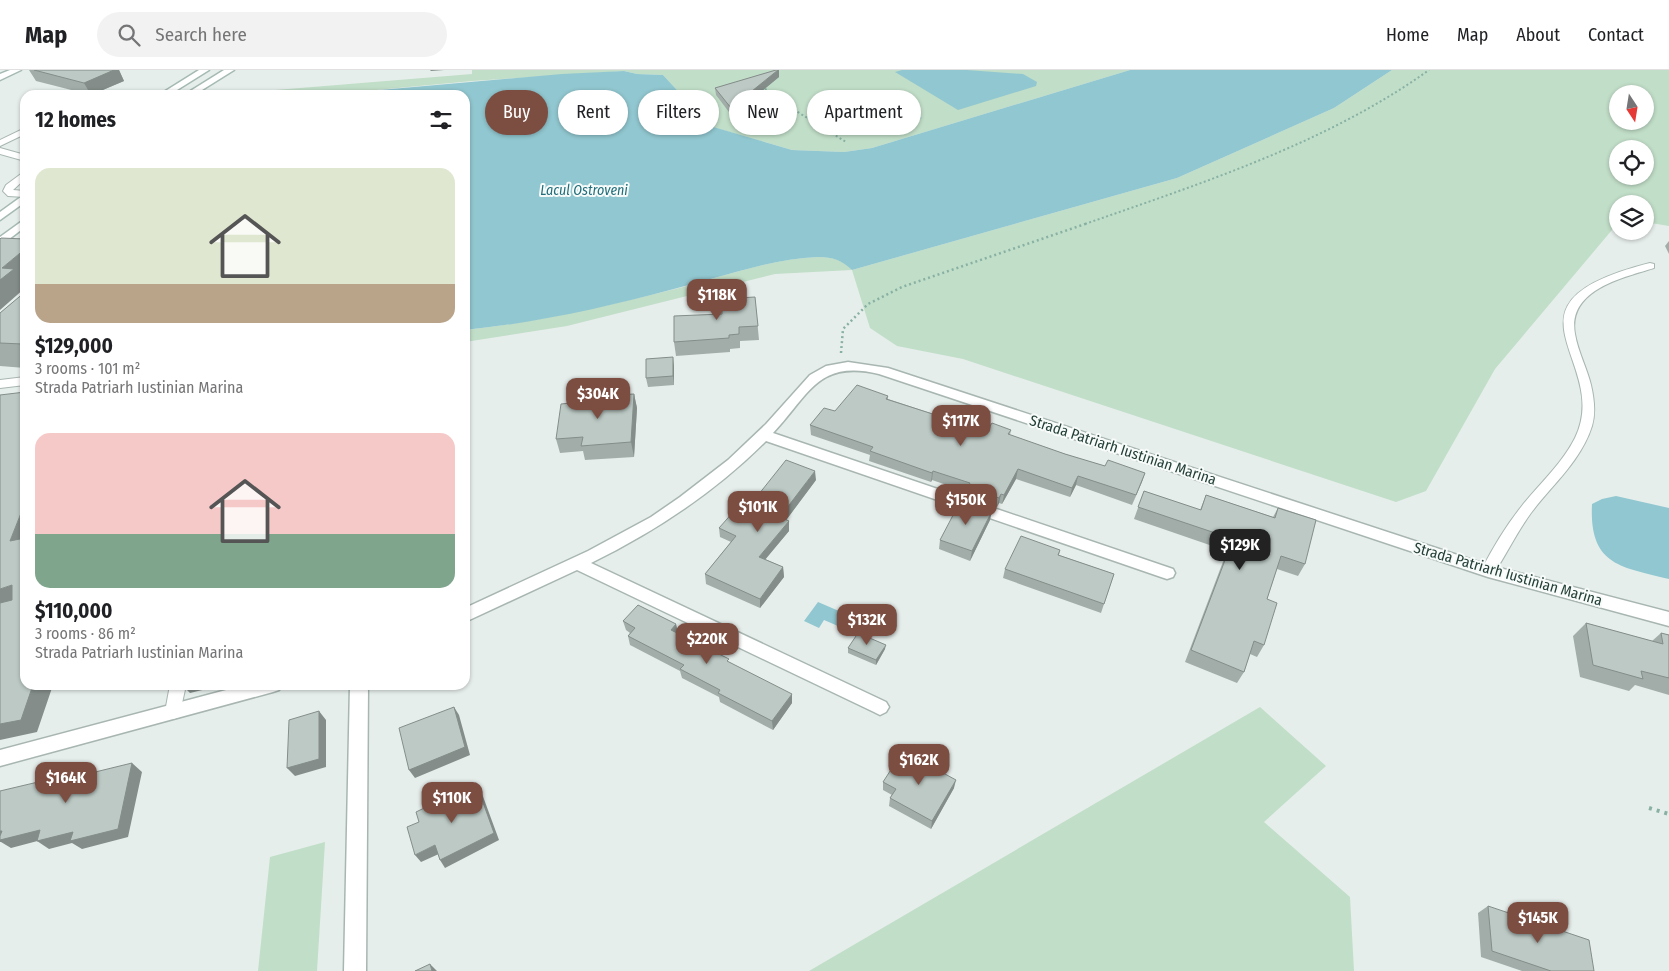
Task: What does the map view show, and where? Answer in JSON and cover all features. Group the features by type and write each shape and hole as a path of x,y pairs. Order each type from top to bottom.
{"street":[{"path":"0,76 17,70"},
{"path":"171,90 205,70"},
{"path":"196,90 230,70"},
{"path":"0,217 20,199"},
{"path":"0,242 20,226"},
{"name":"Strada Patriarh Iustinian Marina","path":"470,613 576,564 624,539 677,507 714,480 763,435 815,378 827,370 841,366 861,366 883,371 1488,571 1669,619"},
{"path":"763,435 1167,573"},
{"path":"576,564 880,707"},
{"path":"0,758 173,712 247,690"},
{"path":"354,971 360,690"}],"lane":[{"path":"0,143 20,133"},
{"path":"0,151 20,157"},
{"path":"20,178 9,187 8,191 11,194 20,195"},
{"path":"1488,571 1526,511 1576,447 1586,426 1588,404 1586,386 1570,342 1568,322 1572,307 1597,286 1617,276 1650,266"},
{"path":"0,384 20,382"},
{"path":"173,712 177,690"}],"path":[{"path":"841,366 843,329 868,304 902,287 1127,210 1321,134 1404,89 1429,70"},
{"path":"763,78 761,84 772,96 846,142"},
{"path":"1649,808 1669,814"}],"green space":[{"path":"472,70 1130,70 921,133 921,90 807,90 807,135 915,135 872,148 844,152 792,150 740,135 797,135 797,90 729,90 729,132 719,129 719,90 677,90 663,75 637,74 624,71 472,81 376,90 275,90 472,74"},
{"path":"1392,70 1669,70 1669,226 1654,224 1654,195 1609,195 1609,234 1495,369 1426,491 1396,502 963,359 897,346 870,328 852,270 1177,178 1334,108"},
{"path":"823,257 841,261 852,270 775,274 567,326 470,341 470,329 592,309 779,261"},
{"path":"1260,707 1326,766 1264,822 1350,897 1354,971 809,971"},
{"path":"325,842 317,971 258,971 270,857"}],"water":[{"path":"902,70 967,70 1023,74 1037,82 1036,86 958,110 895,72"},
{"name":"Lacul Ostroveni","path":"1130,70 1392,70 1334,108 1177,178 852,270 840,261 828,258 799,258 744,270 594,309 543,319 470,329 470,90 380,90 562,74 624,71 637,74 663,75 677,90 638,90 638,135 719,135 719,129 729,132 729,135 741,135 792,150 844,152 872,148 915,135 921,135 921,133"},
{"path":"1616,496 1669,508 1669,579 1622,566 1611,560 1602,551 1596,540 1592,524 1592,504 1602,499"},
{"path":"818,602 853,617 845,629 824,620 819,628 804,621"}],"building":[{"path":"34,70 114,70 84,83"},
{"path":"778,70 753,90 729,90 729,106 719,93 719,90 715,88"},
{"path":"0,239 20,239 20,253 2,268 14,269 0,280"},
{"path":"20,296 20,344 0,343 0,313"},
{"path":"755,297 758,326 739,327 739,334 729,335 729,338 674,342 674,316 722,314 721,299"},
{"path":"673,357 673,376 646,378 646,359"},
{"path":"857,385 888,396 886,399 973,427 974,425 988,429 992,423 1011,430 1008,434 1065,454 1105,466 1108,460 1145,473 1136,495 1078,476 1072,488 1018,469 1004,495 1001,494 999,498 968,487 970,483 933,471 932,473 870,451 873,447 810,425 824,408 835,411"},
{"path":"20,393 20,516 10,541 20,539 20,690 31,690 21,720 0,724 0,603 12,600 12,585 0,589 0,395"},
{"path":"634,394 631,442 581,446 583,437 556,439 561,404 580,402 580,397"},
{"path":"786,460 815,471 780,517 789,521 759,557 783,567 760,599 705,574 736,536 719,528 743,501 751,504"},
{"path":"1144,491 1201,510 1206,495 1275,518 1278,508 1316,520 1305,564 1281,556 1267,599 1277,603 1264,645 1254,641 1244,672 1191,650 1233,539 1138,507"},
{"path":"961,500 992,511 972,551 940,540"},
{"path":"1021,536 1060,550 1058,555 1114,574 1104,604 1005,569"},
{"path":"638,605 676,624 671,630 792,694 772,721 718,693 720,690 680,669 684,665 628,636 635,628 623,621"},
{"path":"1586,623 1663,644 1661,633 1669,635 1669,678 1641,671 1643,679 1593,665"},
{"path":"858,633 886,645 876,660 848,648"},
{"path":"454,707 465,747 409,770 399,728"},
{"path":"319,711 319,759 287,768 289,720"},
{"path":"903,751 956,780 932,821 890,798 896,789 883,782"},
{"path":"132,763 118,829 70,841 73,832 37,841 40,830 0,840 2,831 0,831 0,791 38,782 40,775 85,764 83,775"},
{"path":"476,783 494,833 440,860 435,845 415,855 407,827 419,822 416,812"},
{"path":"1488,906 1589,940 1594,971 1551,971 1492,951"},
{"path":"430,964 432,971 415,971"}]}
